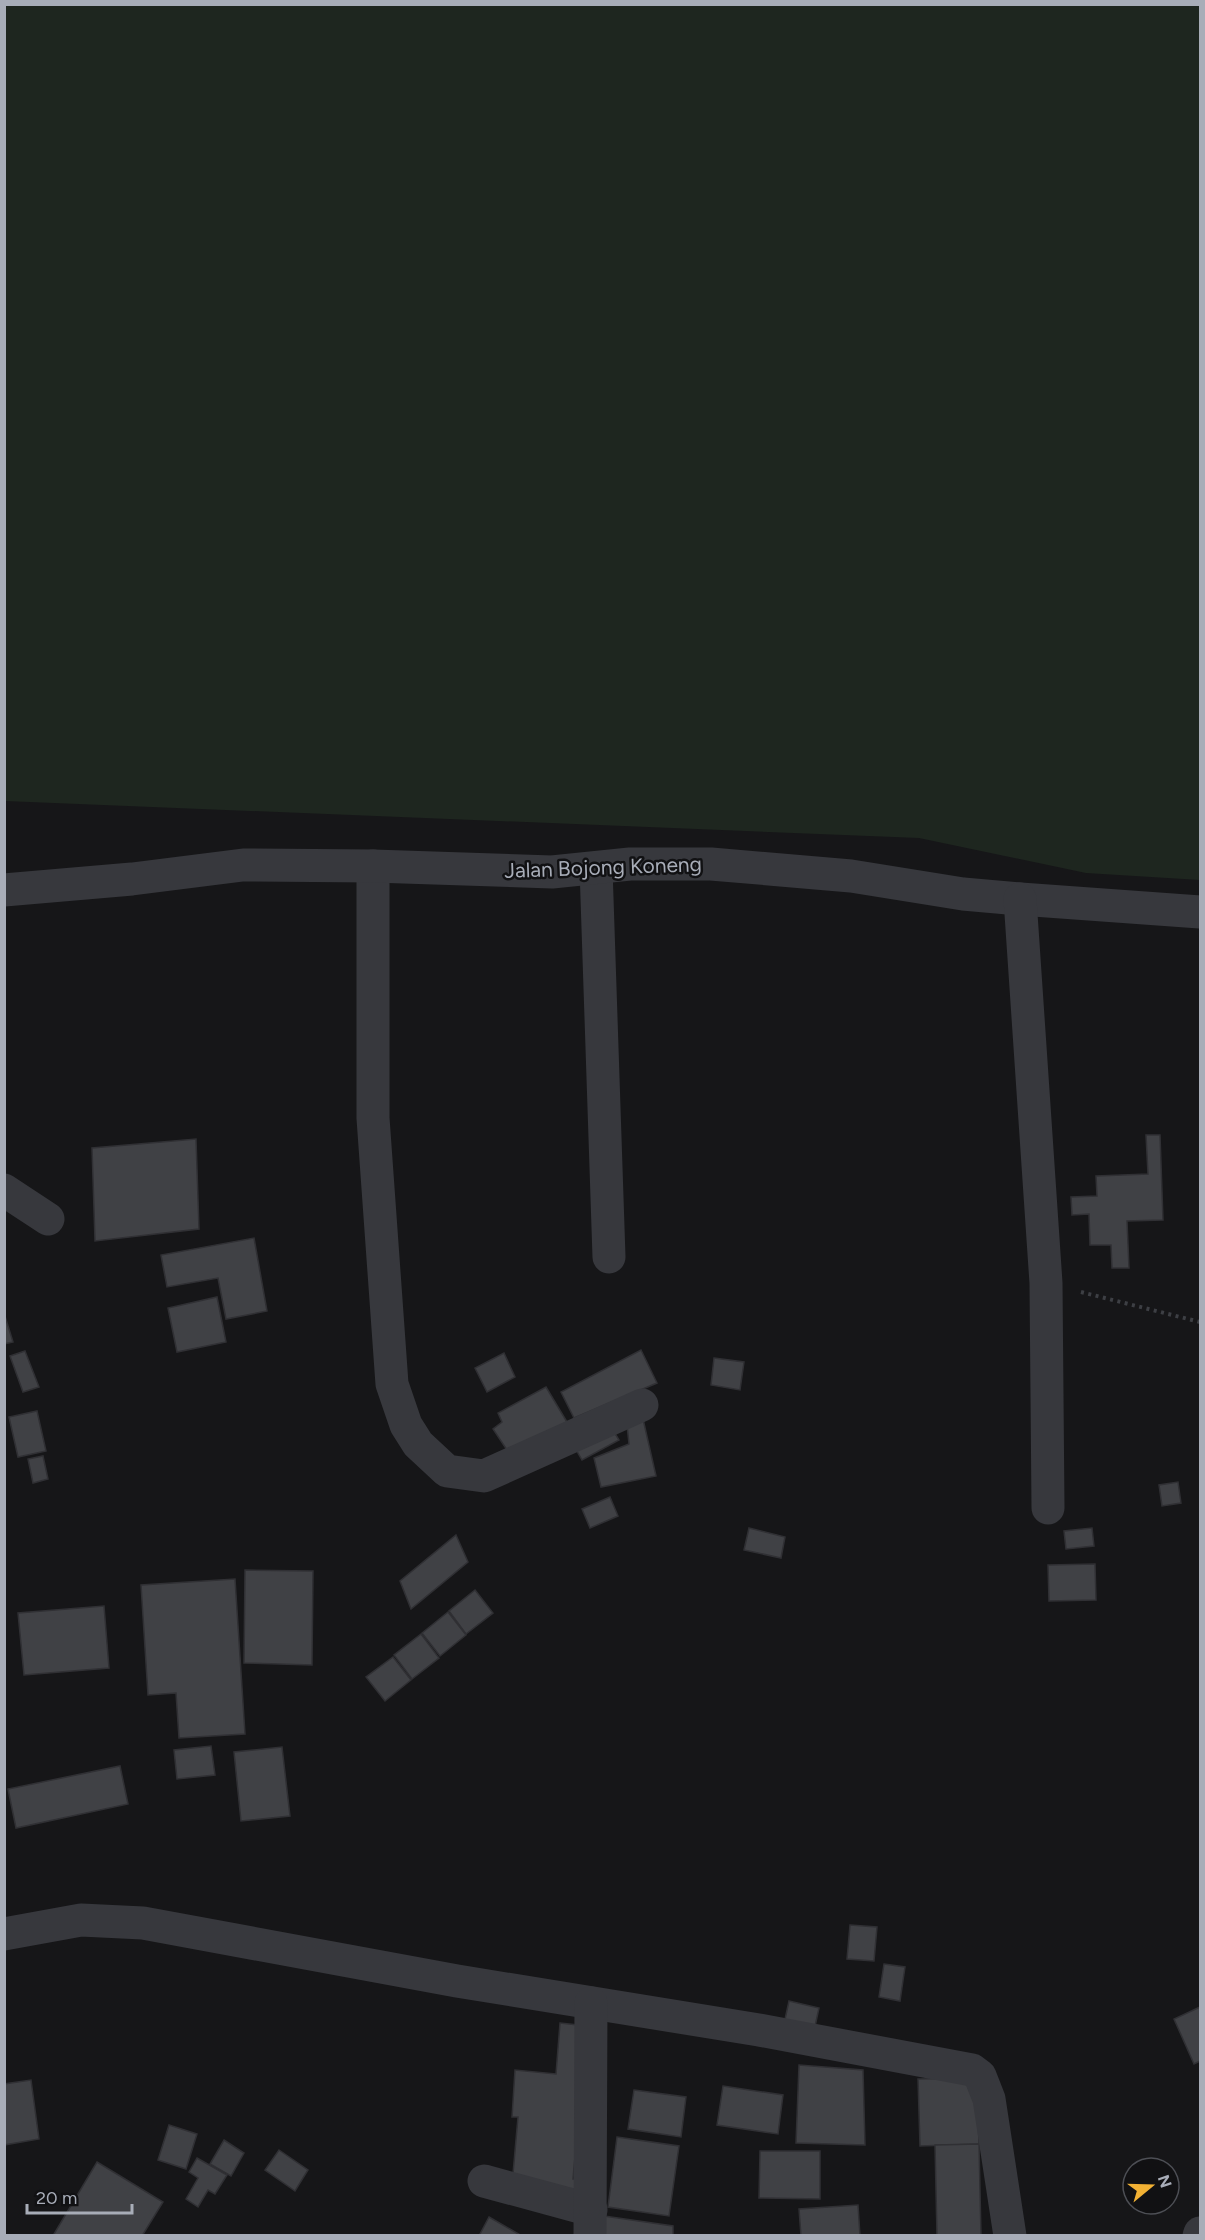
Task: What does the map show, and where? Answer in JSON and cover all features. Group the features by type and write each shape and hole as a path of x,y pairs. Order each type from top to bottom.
{"street":[{"name":"Jalan Bojong Koneng","path":"4,890 132,879 243,865 373,866 552,872 630,864 711,864 851,876 963,894 1200,912"},
{"path":"373,866 374,1118 392,1384 406,1425 418,1444 447,1471 484,1476 642,1405"},
{"path":"596,868 609,1257"},
{"path":"1020,899 1046,1283 1048,1508"},
{"path":"4,1190 48,1219"},
{"path":"4,1934 81,1920 142,1923 434,1977 759,2030 972,2070 980,2076 989,2098 1010,2235"},
{"path":"484,2181 591,2222 591,2003"}],"path":[{"path":"1046,1283 1200,1322"}],"shaded area":[{"path":"5,4 1200,5 1200,880 1086,873 919,838 5,801"}],"building":[{"path":"1146,1135 1160,1135 1163,1220 1127,1221 1129,1268 1112,1268 1111,1245 1090,1245 1089,1214 1072,1215 1071,1197 1097,1196 1096,1176 1148,1174"},
{"path":"196,1139 199,1229 95,1241 92,1148"},
{"path":"254,1238 267,1311 226,1319 218,1278 167,1287 161,1255"},
{"path":"217,1297 226,1342 177,1352 168,1308"},
{"path":"4,1313 13,1342 4,1344"},
{"path":"641,1350 657,1383 574,1418 561,1392"},
{"path":"25,1351 39,1387 23,1392 10,1356"},
{"path":"504,1353 515,1377 487,1392 475,1368"},
{"path":"714,1358 744,1362 740,1390 711,1385"},
{"path":"546,1387 567,1422 509,1453 493,1429 502,1422 498,1413"},
{"path":"37,1411 46,1451 18,1457 9,1417"},
{"path":"643,1419 656,1476 601,1487 594,1458 629,1444 627,1425"},
{"path":"608,1422 619,1440 582,1460 570,1439"},
{"path":"43,1456 48,1479 33,1483 28,1459"},
{"path":"1178,1482 1181,1503 1162,1506 1159,1485"},
{"path":"610,1497 618,1516 590,1528 582,1509"},
{"path":"749,1528 785,1537 781,1558 744,1550"},
{"path":"1092,1528 1094,1546 1066,1549 1064,1531"},
{"path":"456,1535 468,1562 411,1609 400,1581"},
{"path":"1095,1564 1096,1600 1049,1601 1048,1565"},
{"path":"245,1570 313,1571 312,1665 244,1663"},
{"path":"235,1579 245,1734 179,1738 176,1693 148,1695 141,1585"},
{"path":"475,1590 493,1613 466,1634 449,1611"},
{"path":"104,1606 109,1668 24,1675 18,1613"},
{"path":"448,1612 466,1635 440,1656 422,1633"},
{"path":"421,1634 439,1658 412,1679 394,1655"},
{"path":"393,1657 411,1680 385,1701 366,1677"},
{"path":"211,1746 215,1775 177,1779 174,1750"},
{"path":"282,1747 290,1816 241,1821 234,1752"},
{"path":"120,1766 128,1804 16,1828 8,1789"},
{"path":"850,1925 877,1927 874,1961 847,1959"},
{"path":"884,1964 905,1967 900,2001 879,1997"},
{"path":"789,2001 819,2008 814,2031 784,2024"},
{"path":"1200,2007 1200,2061 1194,2064 1174,2019"},
{"path":"560,2023 587,2026 573,2179 579,2179 579,2191 512,2185 518,2117 512,2117 515,2070 556,2074"},
{"path":"799,2065 863,2070 865,2145 796,2143"},
{"path":"977,2078 979,2144 920,2146 918,2079"},
{"path":"31,2080 39,2139 4,2145 4,2084"},
{"path":"723,2086 783,2095 778,2134 717,2125"},
{"path":"634,2090 686,2097 681,2137 628,2129"},
{"path":"169,2125 197,2134 186,2169 158,2160"},
{"path":"617,2137 679,2146 669,2216 608,2207"},
{"path":"224,2140 244,2153 231,2176 210,2164"},
{"path":"979,2144 981,2236 937,2236 935,2145"},
{"path":"279,2150 308,2170 295,2191 265,2170"},
{"path":"760,2151 820,2151 820,2199 759,2198"},
{"path":"197,2158 227,2175 215,2194 208,2190 198,2207 186,2199 198,2178 189,2172"},
{"path":"97,2162 163,2202 142,2236 57,2236 54,2234"},
{"path":"858,2205 860,2236 801,2236 799,2209"},
{"path":"604,2216 673,2226 673,2236 603,2236"},
{"path":"489,2217 522,2236 479,2236"}]}
